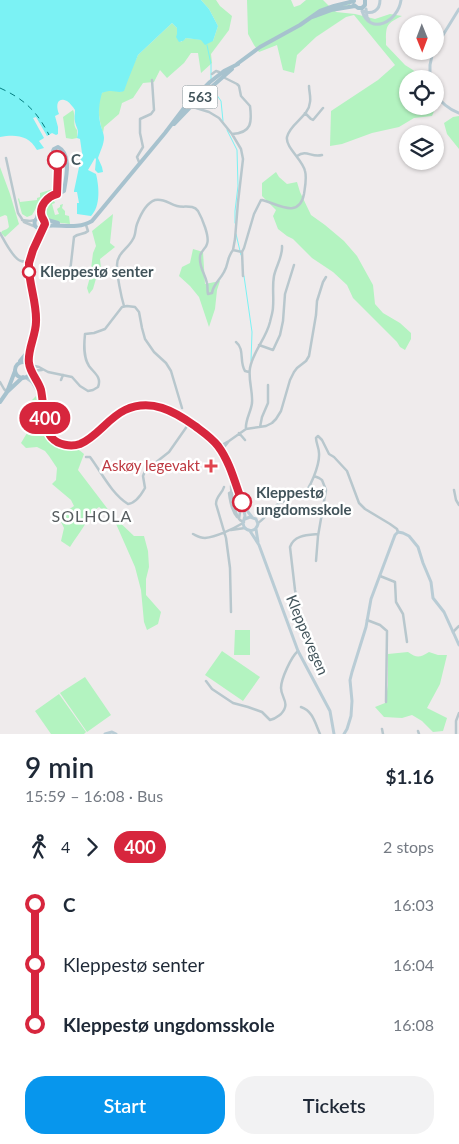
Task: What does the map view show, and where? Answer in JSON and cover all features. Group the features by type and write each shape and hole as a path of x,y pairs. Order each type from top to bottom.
{"main road":[{"path":"362,5 373,11 380,6 380,0"},
{"path":"362,5 371,22 383,23 392,19 398,12 401,0"},
{"name":"563","path":"86,224 99,215 165,133 213,79 264,45 312,18 331,10 362,5"},
{"path":"444,34 459,9"},
{"path":"444,105 459,113"},
{"path":"57,194 58,165 53,151 54,148 58,147 61,149 67,162 64,191 61,194 57,194 54,194 41,206 34,223 38,235 30,262 29,275 37,319 29,364 30,371 39,387 49,434 54,440 69,446 80,444 114,416 122,412 138,406 151,405 164,408 190,422 209,436 218,446 228,464 242,502 245,528 250,531 256,529 258,523 256,519 252,517 242,502"},
{"path":"36,244 44,227 45,222 42,210 46,200"},
{"path":"36,219 43,219 65,226"},
{"path":"36,227 86,224"},
{"path":"7,392 15,366 31,347"},
{"path":"19,363 29,364"},
{"path":"15,371 18,376 32,382 41,397"},
{"path":"0,402 7,392 28,375 30,371"},
{"path":"244,521 252,517"},
{"name":"Kleppevegen","path":"256,529 259,545 298,651 330,711 334,734"},
{"name":"Kleppevegen","path":"250,531 259,545"},
{"path":"344,734 351,716 351,674 363,638 371,599 395,535 398,532 409,536 418,547 431,582 433,598 444,612 459,645"},
{"path":"105,734 112,732 116,734"}],"street":[{"path":"212,74 216,71 219,72"},
{"path":"226,78 239,86 241,96 250,106 251,117 248,129 242,133 232,134"},
{"path":"139,162 137,158 143,147 140,119 151,114 154,109 152,80"},
{"path":"243,276 242,252 246,245 254,214 262,200 288,208 296,207 304,195 306,177 304,168 286,138 292,126 305,113 310,102 309,86"},
{"path":"124,306 118,276 118,260 122,252 132,241 138,222 150,202 162,200 178,206 196,209 203,222 208,239 207,246 200,255 201,266 208,283 207,292 210,294 225,272 228,257 234,250 243,159 242,150 219,118 214,114 196,108 193,102"},
{"path":"305,113 313,120 323,108"},
{"path":"297,156 305,153 317,156 322,155"},
{"path":"6,158 16,210 26,223 36,227"},
{"path":"22,219 30,221 36,219"},
{"path":"70,272 74,237 88,231 86,224"},
{"path":"0,233 17,259 30,262"},
{"path":"246,429 252,401 250,372 252,358 269,325 273,306 274,274 281,255 282,246"},
{"path":"234,250 242,252"},
{"path":"259,345 273,350 280,336 285,296 294,265"},
{"path":"218,446 246,429 272,423 279,415 294,372 309,356 317,301 326,277"},
{"path":"29,364 48,372 72,377 85,390 93,390 98,387 99,379 89,366 86,357 85,334 105,329 124,306 132,306 138,310 145,339 171,371 182,408"},
{"path":"236,342 242,348 241,360 244,370 250,372"},
{"path":"30,371 42,370"},
{"path":"61,380 62,375"},
{"path":"0,382 7,392"},
{"path":"260,427 268,400 268,384"},
{"path":"86,457 90,458 97,466 114,492 128,504 132,504 145,488 145,471 169,452 190,422"},
{"path":"239,434 245,440"},
{"path":"258,523 274,507 305,493 314,476 319,459 316,441 318,436 329,454 347,471 359,503 365,509 390,524 398,532"},
{"path":"221,451 229,441"},
{"path":"314,476 322,480 326,490 318,534 316,561"},
{"path":"235,482 231,486 229,496 234,513 239,520 244,521"},
{"path":"224,487 223,492 217,498 216,504 224,532 230,568 231,612"},
{"path":"454,490 459,504"},
{"path":"231,492 235,494 240,512 239,520"},
{"path":"193,534 202,538 229,530 244,521"},
{"path":"229,530 245,528"},
{"path":"298,603 290,545 299,537 318,534"},
{"path":"379,575 395,582 396,602 404,618 407,642"},
{"path":"367,620 380,625 386,631 386,702"},
{"path":"453,632 459,626"},
{"path":"206,681 212,689 233,703 262,712 270,720 274,719 285,708 285,701 281,690 282,683 293,655 298,651"},
{"path":"300,707 311,714 320,734"},
{"path":"456,734 456,721 459,713"},
{"path":"382,729 383,734"}],"green space":[{"path":"201,0 216,0 232,16 229,30 211,54 212,63 201,73 198,53 191,53 184,63 167,78 160,70 154,82 143,83 133,98 122,103 119,114 104,127 103,133 98,107 102,93 109,90 121,92 138,55 172,23 177,28 177,34 181,42 186,38 213,41 218,26 209,9"},
{"path":"247,0 291,0 294,7 306,0 323,0 331,8 350,4 332,8 336,12 355,14 375,19 390,14 399,16 388,26 386,45 399,60 413,70 399,70 399,115 432,115 414,118 399,125 399,127 330,146 331,111 378,80 395,65 354,15 346,17 316,37 297,55 294,73 283,70 277,45 259,52 248,34"},
{"path":"73,110 77,138 72,139 66,138 63,117"},
{"path":"459,116 459,149 447,134 444,123 453,117"},
{"path":"0,167 19,224 5,237 1,233 9,227 7,216 0,217"},
{"path":"276,172 287,184 297,182 311,215 344,241 357,256 373,285 375,304 383,313 400,323 411,333 411,339 405,350 353,298 347,285 333,272 312,258 293,239 278,229 273,216 276,210 262,196 262,183"},
{"path":"53,189 42,198 32,215 27,217 22,214 19,198 20,202 37,200 40,197 40,193"},
{"path":"51,199 55,203 52,204 55,215 59,214 57,209 63,204 62,208 65,211 65,215 69,216 70,224 59,223 46,217 44,209"},
{"path":"113,214 110,243 115,247 100,259 101,268 105,268 105,276 97,275 93,289 89,294 87,288 96,246 92,231"},
{"path":"193,249 203,252 205,284 220,281 215,309 209,327 199,297 179,276 182,267 190,263"},
{"path":"36,396 43,426 50,439 62,447 76,449 84,454 78,470 113,516 134,536 144,536 148,551 149,567 146,579 146,595 161,612 158,624 147,630 144,622 141,590 135,567 113,517 99,507 91,514 70,547 61,541 64,528 56,512 65,512 74,506 71,500 52,484 56,480 57,468 45,451 37,447 26,448 21,443 27,433 26,406"},
{"path":"235,630 250,630 250,655 234,655"},
{"path":"222,651 260,677 243,701 205,675"},
{"path":"408,652 418,656 429,652 447,655 440,684 427,708 447,718 443,731 433,732 422,721 412,715 402,718 384,717 375,707 385,703 388,685 388,654"},
{"path":"85,677 111,715 87,732 60,693"},
{"path":"59,694 86,732 84,734 51,734 35,711"}],"water":[{"path":"0,0 201,0 209,9 218,26 213,41 205,45 201,40 186,38 179,42 176,37 177,28 172,23 138,55 124,91 102,93 99,115 104,138 98,158 103,172 98,173 95,170 95,158 88,170 96,174 98,190 98,201 91,216 77,214 77,203 79,203 77,192 74,191 82,153 80,139 77,138 75,110 68,102 61,100 58,103 59,114 55,116 58,127 58,134 56,135 52,133 47,136 36,117 33,118 44,138 39,141 44,148 37,150 30,141 21,137 0,137"}],"waterway":[{"path":"207,45 211,64 211,79"},
{"path":"212,88 221,101 223,121"},
{"path":"227,130 237,150 238,186 235,223"},
{"path":"236,234 241,255"},
{"path":"244,276 252,332 251,361"}],"ferry route":[{"path":"0,88 23,101 35,112 49,135"}],"bus line":[{"name":"400","path":"57,160 57,194 50,196 42,206 45,224 29,263 30,281 37,319 28,364 41,391 49,434 58,443 66,445 80,444 114,416 126,410 147,405 164,408 190,422 209,436 216,444 225,457 242,502"}],"place":[{"name":"C","path":"57,160"},
{"name":"Kleppestø senter","path":"29,272"},
{"name":"Askøy legevakt","path":"211,466"},
{"name":"Kleppestø ungdomsskole","path":"242,502"}],"district":[{"name":"SOLHOLA","path":"92,516"}]}
